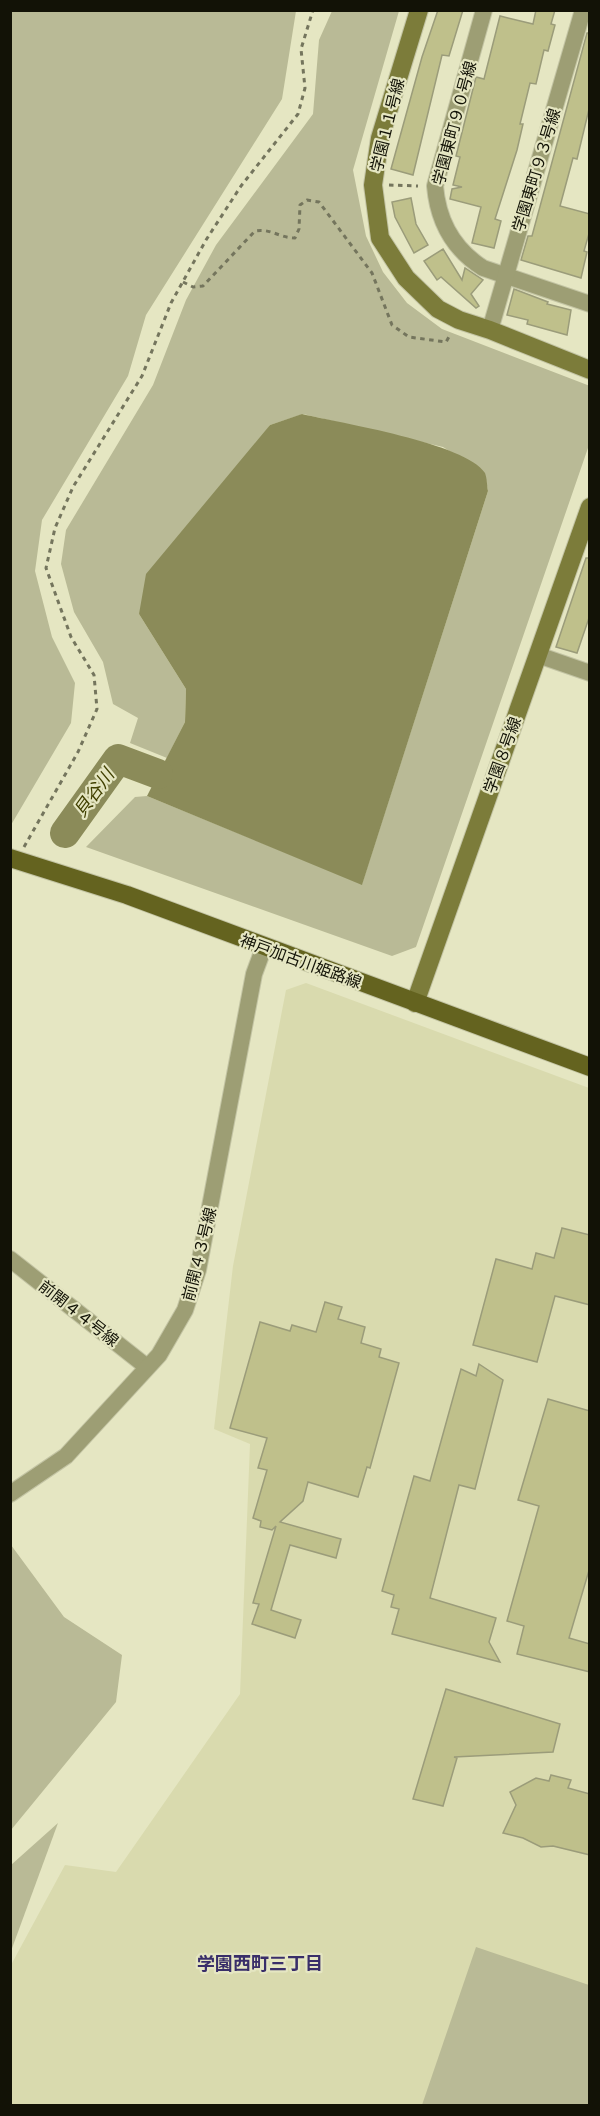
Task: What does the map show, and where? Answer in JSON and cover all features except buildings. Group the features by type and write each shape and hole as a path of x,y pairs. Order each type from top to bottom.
{"main road":[{"name":"神戸加古川姫路線","path":"14,858 127,895 590,1067"}],"street":[{"name":"学園１１号線","path":"419,10 380,138 373,185 380,238 406,278 438,309 459,320 590,370"},
{"name":"学園東町９０号線","path":"484,10 435,186 437,204 453,241 467,258 483,268 504,276 590,304"},
{"name":"学園東町９３号線","path":"490,330 583,10"},
{"name":"学園８号線","path":"415,1003 589,512"},
{"path":"538,655 590,674"},
{"name":"前開４３号線","path":"10,1494 66,1456 159,1355 185,1310 198,1270 254,974 264,947"},
{"name":"前開４４号線","path":"10,1259 147,1367"}],"path":[{"path":"14,858 78,752 97,709 94,675 71,637 46,568 55,528 73,487 142,376 171,303 183,282 241,186 298,114 305,88 301,49 313,10"},
{"path":"373,185 435,186"},
{"path":"183,282 193,287 202,286 255,231 267,229 287,238 295,238 299,229 300,205 307,200 319,202 326,209 331,220 372,273 392,325 410,337 446,342 459,320"}],"shaded area":[{"path":"11,10 296,11 282,99 146,315 128,376 42,520 35,571 52,637 75,683 71,723 11,825"},
{"path":"332,11 399,11 353,170 366,236 383,272 407,303 442,329 590,386 589,445 416,947 392,956 86,847 135,797 147,796 362,884 488,491 485,474 443,447 303,414 270,425 139,614 186,689 185,722 167,758 130,743 138,718 113,704 103,662 74,612 61,564 66,530 153,385 186,300 216,245 313,114 319,40"},
{"path":"302,414 401,436 454,452 473,462 485,473 487,482 488,491 362,885 147,796 185,722 186,689 139,614 146,574 270,425"},
{"path":"306,983 589,1088 589,2105 11,2106 11,1965 65,1865 116,1872 240,1694 250,1444 214,1429 233,1266 286,990"},
{"path":"11,1545 64,1617 122,1655 116,1702 11,1830"},
{"path":"58,1823 11,1951 11,1865"},
{"path":"476,1947 589,1985 589,2105 422,2105"}],"waterway":[{"name":"貝谷川","path":"65,833 118,759 158,774"}],"district":[{"name":"学園西町三丁目","path":"260,1964"}]}
